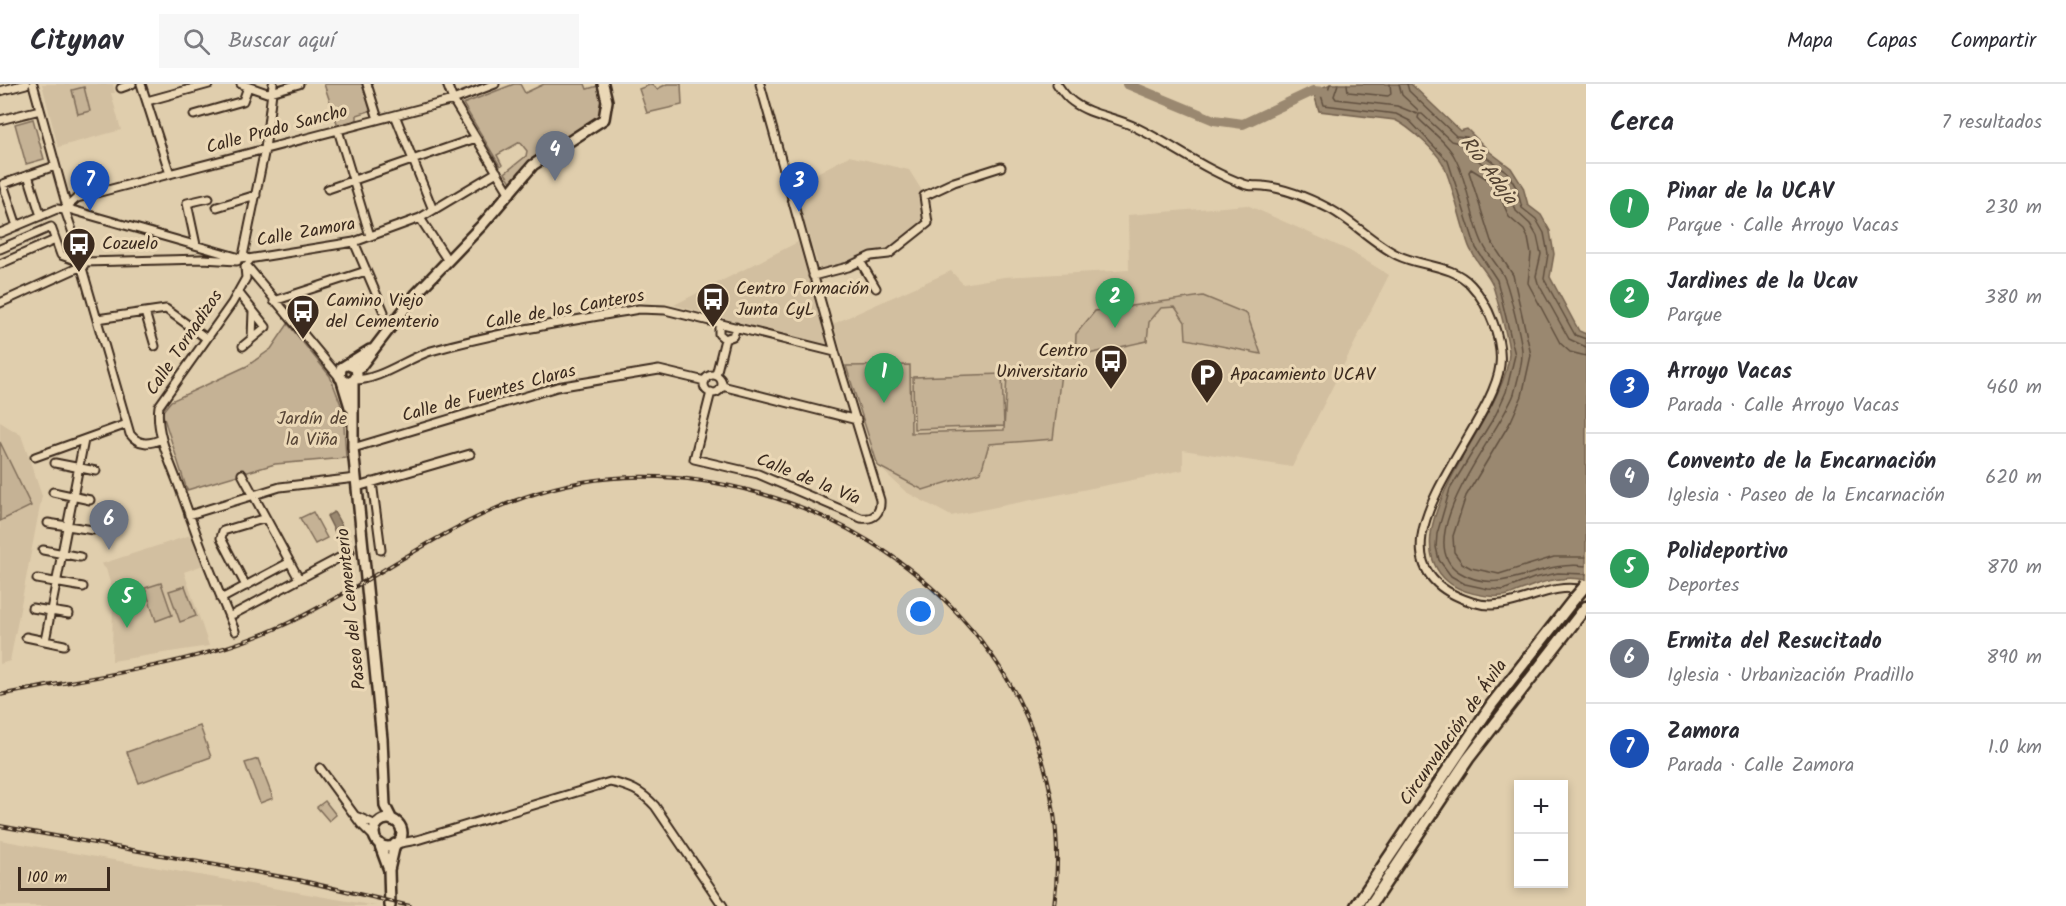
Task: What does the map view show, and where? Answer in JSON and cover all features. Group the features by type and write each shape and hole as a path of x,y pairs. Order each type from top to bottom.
{"highway":[{"name":"Circunvalación de Ávila","path":"1356,906 1492,704 1586,585"},
{"name":"Circunvalación de Ávila","path":"1370,906 1468,759 1586,607"}],"main road":[{"path":"341,380 352,373 533,165 591,130 604,119 608,100 603,84"},
{"name":"Paseo del Cementerio","path":"352,373 353,447 382,739 385,806 379,823"},
{"name":"Paseo del Cementerio","path":"341,380 351,410"},
{"name":"Paseo del Cementerio","path":"385,806 392,819"},
{"path":"389,870 377,841 379,823 392,819 399,825 401,834 395,844 389,870 390,906"},
{"path":"377,841 387,846 395,844"}],"street":[{"path":"0,91 26,84"},
{"path":"33,84 68,211 79,263 128,424 136,441 144,444 162,439"},
{"path":"121,88 132,84"},
{"path":"141,84 170,174"},
{"path":"147,101 209,84"},
{"name":"Calle Tornadizos","path":"235,631 189,515 162,439 157,417 159,406 246,278 244,261 265,149 273,84"},
{"path":"194,115 243,101 245,85 272,93 298,84"},
{"path":"367,84 378,119"},
{"path":"447,84 453,100 510,194"},
{"name":"Calle Prado Sancho","path":"0,233 57,209 68,211 77,198 453,100 495,84"},
{"path":"760,84 813,276 857,420"},
{"path":"1057,84 1073,102 1133,126 1203,168 1248,186 1264,186 1305,198 1330,209 1399,256 1464,278 1482,300 1492,323 1500,364 1486,406 1434,495 1422,535 1422,558 1443,589 1474,603 1501,606 1562,589 1574,587 1586,590"},
{"path":"0,120 40,110"},
{"path":"395,115 434,210"},
{"path":"338,130 370,236"},
{"path":"328,189 415,161 476,138"},
{"path":"17,226 3,184 55,166"},
{"path":"813,276 871,256 889,254 928,223 924,196 964,179 1001,167"},
{"name":"Calle Zamora","path":"68,211 196,245 244,261 354,242 420,218 497,172"},
{"path":"28,175 41,216"},
{"path":"217,207 256,195"},
{"path":"196,245 187,203 209,198"},
{"path":"0,204 9,200"},
{"path":"420,218 448,261"},
{"path":"0,249 51,227 61,255 79,263 203,258 244,261"},
{"path":"0,264 55,240"},
{"path":"354,242 384,312"},
{"path":"203,258 206,248"},
{"name":"Paseo del Cementerio","path":"244,261 274,301 341,380"},
{"path":"861,261 876,288"},
{"path":"0,303 66,274 79,263"},
{"path":"274,301 366,271"},
{"path":"238,292 266,327 243,346"},
{"path":"97,319 166,309 206,338"},
{"name":"Calle de los Canteros","path":"352,373 375,376 407,360 453,346 639,309 665,310 835,352"},
{"path":"252,338 253,311"},
{"path":"145,312 155,346"},
{"path":"719,323 719,334 725,339"},
{"path":"725,339 733,336 736,327"},
{"path":"716,375 725,339"},
{"name":"Paseo del Cementerio","path":"326,362 352,373"},
{"name":"Calle de Fuentes Claras","path":"353,447 557,387 659,370 705,381"},
{"path":"716,375 721,378 722,386 719,391 711,392 705,387 705,381 708,376 716,375"},
{"path":"722,386 857,420"},
{"name":"Calle de la Vía","path":"711,392 694,459 758,474 861,518 870,519 880,508 880,500 857,420"},
{"path":"35,457 128,424"},
{"path":"45,641 84,440"},
{"path":"189,515 280,487 372,482 470,454"},
{"path":"55,463 96,471"},
{"path":"242,474 299,579"},
{"path":"372,482 381,550"},
{"path":"52,492 90,500"},
{"path":"246,586 221,538 223,531 266,518"},
{"path":"48,523 93,530"},
{"path":"43,550 80,557"},
{"path":"234,614 350,552"},
{"path":"221,599 290,562"},
{"path":"37,579 83,587"},
{"path":"32,608 69,614"},
{"path":"26,637 64,645"},
{"path":"320,768 355,816 377,841"},
{"path":"395,844 610,783 629,786 643,793 655,806 723,906"},
{"path":"355,816 379,823"},
{"path":"401,834 411,841"}],"shaded area":[{"path":"42,84 113,84 115,93 111,93 121,130 58,147"},
{"path":"849,156 909,170 924,194 920,195 924,221 888,251 870,252 857,261 820,271 796,196 817,173"},
{"path":"1247,205 1350,251 1389,275 1292,467 1183,450 1183,470 951,516 906,492 878,466 833,324 951,271 963,284 1004,277 1129,270 1128,215"},
{"path":"798,242 829,344 674,305"},
{"path":"0,422 21,435 42,496 10,661 0,664"},
{"path":"191,535 203,565 184,572 209,646 112,661 113,593 106,569 101,564"},
{"path":"0,840 39,847 376,906 0,906"}],"green space":[{"path":"324,84 366,84 375,109 357,115 357,120 338,126"},
{"path":"514,84 520,84 525,93 544,84 585,84 587,89 598,86 603,103 600,117 529,161 513,185 505,173 526,156 527,151 520,142 497,155 502,165 500,166 463,104"},
{"path":"652,84 657,89 667,84 681,84 682,105 647,113 639,89"},
{"path":"84,87 90,111 78,114 72,90"},
{"path":"33,119 44,159 26,164 15,124"},
{"path":"1203,296 1247,314 1261,354 1186,339 1185,322 1175,307 1161,308 1149,322 1147,341 1075,357 1076,334 1095,311"},
{"name":"Jardín de la Viña","path":"288,324 330,376 343,410 346,458 275,464 187,490 162,412 171,401 247,366 271,349"},
{"path":"910,365 911,433 1004,430 1007,375 1061,373 1053,439 989,444 981,472 923,490 878,466 846,366"},
{"path":"1002,374 1004,426 914,429 913,377"},
{"path":"0,442 31,506 0,521"},
{"path":"313,512 327,538 315,544 300,518"},
{"path":"161,583 172,615 156,621 145,588"},
{"path":"185,586 196,616 180,622 169,591"},
{"path":"200,726 211,757 139,783 127,752"},
{"path":"258,759 273,798 260,803 245,763"},
{"path":"325,801 336,815 329,821 317,807"}],"water":[{"path":"1331,84 1411,84 1460,131 1467,129 1490,152 1511,168 1523,187 1528,205 1541,215 1550,231 1554,254 1550,277 1579,331 1586,334 1586,580 1570,578 1554,580 1505,596 1481,595 1452,585 1432,559 1431,532 1440,502 1504,379 1509,353 1507,339 1492,283 1469,246 1450,181 1441,160 1422,140 1395,120 1319,111 1313,91"},
{"path":"334,512 343,528 335,532 327,516"}],"waterway":[{"name":"Río Adaja","path":"1127,84 1214,120 1243,124 1313,91 1325,92"}],"railway":[{"path":"0,695 181,660 251,639 314,610 463,524 525,497 582,482 641,477 701,481 760,493 817,514 870,542 919,576 961,617 986,648 1008,681 1026,715 1040,751 1050,789 1056,827 1057,866 1054,906"},
{"path":"0,826 299,880 410,906"}],"place":[{"name":"Convento de la Encarnación","path":"555,181"},
{"name":"Zamora","path":"90,211"},
{"name":"Arroyo Vacas","path":"799,212"},
{"name":"Cozuelo","path":"79,273"},
{"name":"Centro Formación Junta CyL","path":"713,328"},
{"name":"Jardines de la Ucav","path":"1115,328"},
{"name":"Camino Viejo del Cementerio","path":"303,340"},
{"name":"Centro Universitario","path":"1111,390"},
{"name":"Pinar de la UCAV","path":"884,403"},
{"name":"Apacamiento UCAV","path":"1207,404"},
{"name":"Ermita del Resucitado","path":"109,550"},
{"name":"Polideportivo","path":"127,628"}]}
